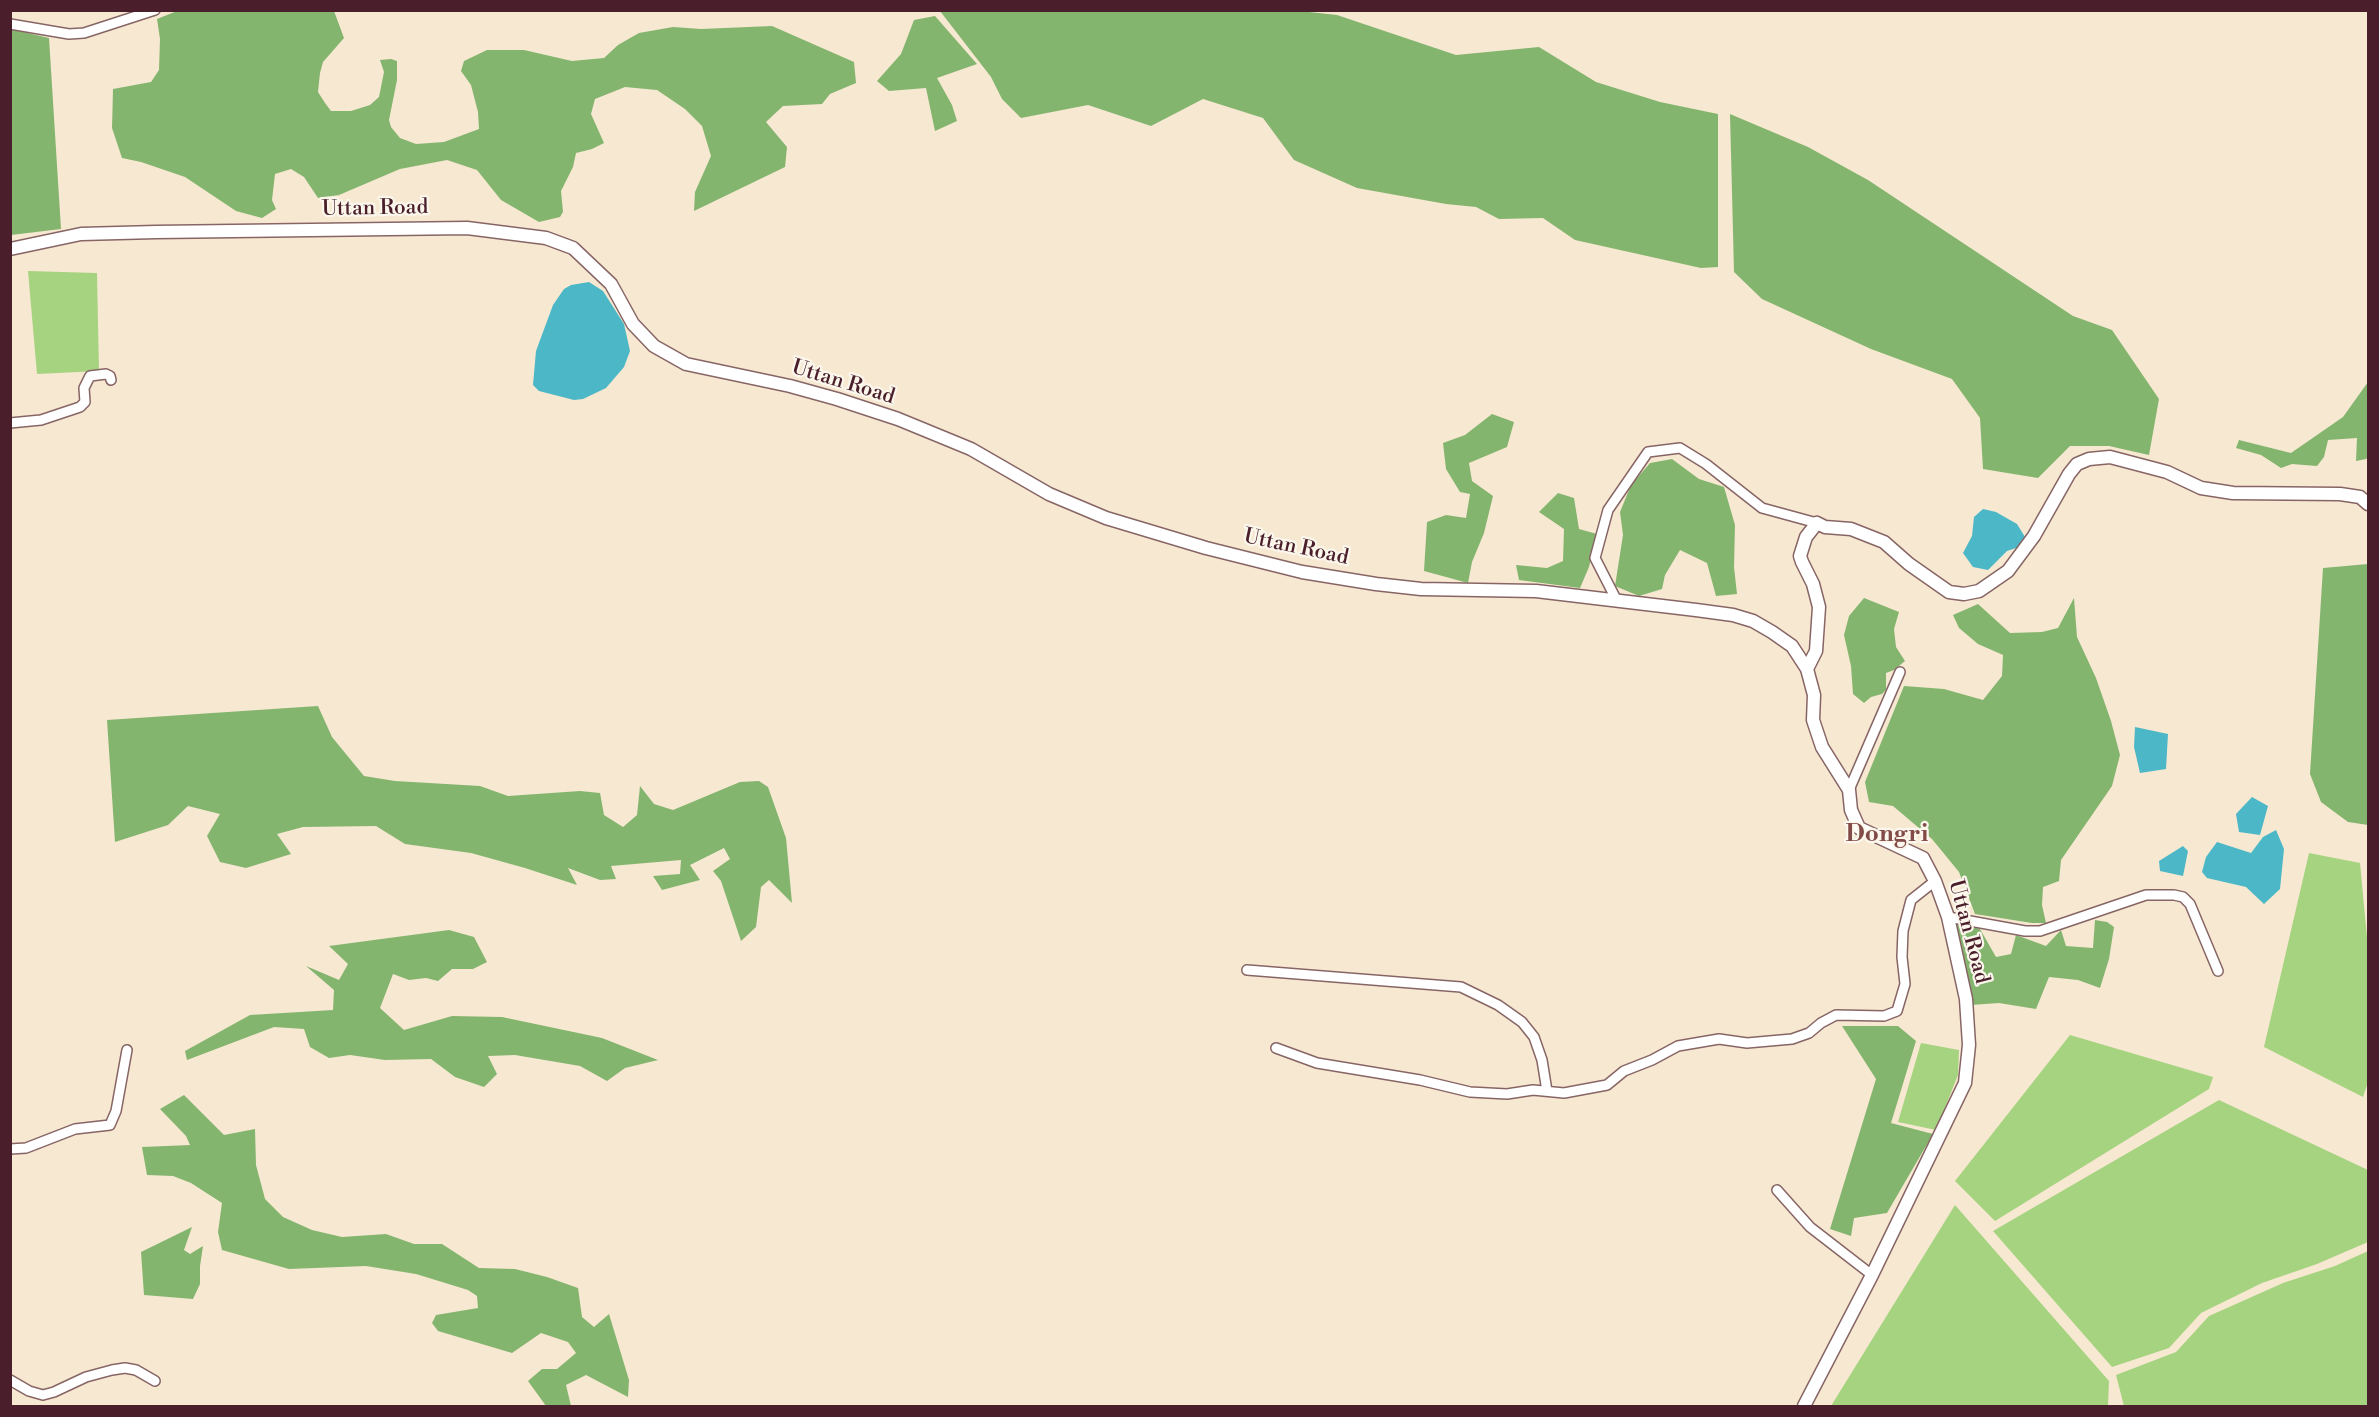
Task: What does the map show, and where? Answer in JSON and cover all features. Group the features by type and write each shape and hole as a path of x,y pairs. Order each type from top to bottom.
{"main road":[{"name":"Uttan Road","path":"10,249 81,234 156,232 467,228 546,238 573,248 611,284 633,324 654,346 686,364 790,386 898,419 971,449 1049,494 1106,518 1206,548 1302,572 1344,579 1421,589 1536,591 1733,615 1753,621 1792,646 1807,669 1814,695 1813,720 1822,747 1849,790 1851,810 1859,828 1923,858 1935,881 1948,917 1966,999 1969,1045 1965,1083 1872,1275 1804,1407"},
{"path":"1807,669 1816,651 1819,607 1814,584 1800,556 1806,537 1817,524 1825,527 1851,529 1884,542 1909,564 1949,592 1964,594 1978,591 2008,571 2034,536 2069,474 2077,464 2089,459 2110,457 2167,472 2201,488 2233,493 2340,494 2360,497 2368,504"}],"street":[{"path":"10,24 69,34 84,33 155,10"},
{"path":"10,423 41,420 80,407 85,402 84,388 90,376 106,374 111,380"},
{"path":"1617,601 1595,558 1608,510 1648,452 1680,448 1706,464 1762,508 1817,524"},
{"path":"1849,790 1900,672"},
{"path":"1276,1048 1317,1063 1420,1080 1470,1092 1508,1094 1533,1090 1564,1093 1607,1085 1624,1071 1678,1046 1719,1039 1748,1043 1792,1039 1809,1034 1821,1023 1836,1015 1874,1017 1897,1011 1905,984 1902,957 1906,917 1911,900 1935,881"},
{"path":"1948,917 2025,931 2040,931 2146,895 2174,895 2183,897 2190,904 2218,971"},
{"path":"1246,970 1461,987 1498,1005 1522,1022 1534,1037 1542,1060 1546,1091"},
{"path":"10,1149 26,1148 75,1129 110,1125 116,1111 127,1050"},
{"path":"1777,1190 1810,1227 1872,1275"},
{"path":"10,1380 29,1391 43,1395 86,1377 125,1368 136,1370 155,1381"}],"green space":[{"path":"177,11 334,11 344,38 323,62 318,92 331,111 351,111 370,105 379,97 384,72 380,60 397,61 397,80 389,120 391,127 400,138 416,144 444,142 479,129 478,112 471,85 461,71 464,61 487,50 524,50 572,61 604,58 618,45 639,33 673,27 701,29 772,26 854,62 856,83 830,94 822,104 783,106 766,122 787,147 785,167 694,211 695,192 711,156 702,126 685,109 657,90 625,87 595,99 591,114 604,143 576,153 573,167 561,191 563,212 560,217 539,222 501,200 477,170 447,160 400,169 339,195 318,198 304,177 291,169 275,174 272,200 276,209 262,218 236,211 185,177 122,158 112,128 113,89 151,82 159,70 160,39 157,19"},
{"path":"940,11 1300,11 1337,15 1456,55 1539,47 1596,82 1660,102 1718,114 1718,267 1701,268 1575,240 1543,218 1499,219 1476,207 1357,188 1294,160 1263,118 1203,99 1151,126 1088,105 1021,118 1002,99 991,77"},
{"path":"935,16 977,64 937,78 952,105 957,121 935,131 926,88 889,91 877,81 901,54 914,20"},
{"path":"11,29 49,38 61,229 11,235"},
{"path":"1730,114 1808,147 1868,180 2073,316 2112,330 2159,399 2149,455 2109,446 2070,446 2038,478 1983,469 1980,418 1952,379 1871,349 1762,299 1734,272"},
{"path":"28,271 97,273 99,371 37,374"},
{"path":"2368,382 2368,457 2366,459 2356,461 2357,438 2328,440 2324,457 2317,466 2292,464 2281,468 2261,455 2236,448 2239,440 2291,453 2343,417"},
{"path":"1492,414 1514,422 1507,447 1469,463 1472,481 1493,496 1484,533 1472,562 1468,583 1424,571 1427,522 1446,515 1466,518 1470,494 1460,492 1446,469 1443,443 1465,435"},
{"path":"1672,459 1699,479 1724,487 1735,525 1734,567 1737,594 1716,596 1707,563 1680,550 1665,575 1662,589 1639,596 1615,586 1623,535 1620,512 1631,485 1650,463"},
{"path":"1558,493 1574,498 1579,529 1597,534 1589,567 1580,588 1519,580 1516,565 1547,568 1563,561 1564,529 1539,512"},
{"path":"2368,564 2368,825 2348,822 2321,802 2310,774 2323,568"},
{"path":"1864,598 1899,612 1894,629 1896,647 1905,661 1886,673 1886,690 1864,703 1853,694 1851,666 1844,635 1849,616"},
{"path":"2074,598 2077,637 2096,678 2120,755 2112,786 2061,860 2059,881 2043,887 2042,905 2046,923 1975,914 1959,872 1932,839 1893,806 1869,802 1865,782 1904,686 1944,689 1983,700 2002,676 2003,655 1978,644 1959,628 1953,615 1978,604 2010,633 2042,632 2058,628"},
{"path":"318,706 332,737 364,776 395,781 480,786 508,796 580,791 600,793 604,815 623,827 637,815 640,786 654,804 673,810 740,782 759,781 768,787 786,838 792,903 769,880 761,887 756,927 741,941 721,881 713,871 730,859 724,848 690,865 700,880 662,890 653,876 680,874 681,860 611,866 616,879 600,880 568,868 577,885 471,853 405,844 376,826 303,827 277,834 291,854 246,868 220,862 207,836 220,814 188,806 168,825 115,842 107,720"},
{"path":"2309,853 2360,863 2368,948 2368,1082 2363,1097 2264,1047"},
{"path":"2095,920 2107,922 2114,927 2109,959 2100,988 2078,980 2049,977 2036,1009 1999,1003 1971,1005 1952,921 1980,929 1996,957 2011,954 2016,935 2046,946 2061,930 2066,946 2093,948"},
{"path":"449,930 474,937 487,962 473,969 452,969 438,981 426,978 409,980 393,974 380,1008 404,1030 452,1016 502,1017 602,1038 658,1060 625,1068 607,1081 580,1066 515,1055 488,1056 497,1074 484,1087 455,1077 431,1059 385,1060 350,1055 329,1058 310,1047 304,1029 274,1027 187,1060 185,1051 250,1015 333,1010 334,990 306,966 339,980 348,964 329,946"},
{"path":"1842,1026 1898,1026 1916,1041 1891,1123 1933,1134 1887,1213 1854,1218 1851,1236 1830,1229 1876,1079"},
{"path":"2070,1035 2213,1077 2209,1089 1995,1221 1955,1181"},
{"path":"1921,1043 1959,1050 1958,1075 1936,1130 1898,1122"},
{"path":"184,1095 224,1135 255,1129 256,1165 265,1199 283,1217 312,1230 342,1237 386,1234 414,1244 442,1244 479,1268 515,1269 578,1288 582,1317 594,1327 609,1314 629,1380 628,1397 586,1375 566,1385 571,1406 546,1406 528,1381 542,1369 557,1369 576,1353 568,1342 541,1333 512,1353 438,1331 432,1323 436,1315 478,1308 477,1296 468,1290 416,1274 366,1266 289,1269 222,1250 218,1232 222,1203 191,1183 173,1176 147,1175 142,1147 190,1145 186,1136 160,1109"},
{"path":"2219,1100 2368,1170 2368,1242 2317,1264 2262,1283 2201,1313 2169,1348 2112,1367 1993,1231"},
{"path":"1955,1205 2109,1381 2108,1405 1831,1406"},
{"path":"192,1227 184,1250 190,1254 203,1246 200,1284 193,1299 144,1295 141,1252"},
{"path":"2368,1251 2368,1405 2124,1406 2116,1375 2176,1352 2209,1316 2283,1283 2335,1266"}],"water":[{"path":"589,282 603,291 624,324 630,351 624,367 606,388 583,399 574,400 539,391 533,385 536,351 553,305 564,289 571,285"},
{"path":"1983,509 1996,512 2017,524 2025,537 2019,547 2007,551 1988,570 1973,567 1963,553 1972,536 1974,517"},
{"path":"2135,727 2168,734 2166,769 2140,773 2134,747"},
{"path":"2252,797 2268,806 2260,835 2239,832 2236,814"},
{"path":"2276,830 2284,849 2280,889 2264,904 2246,887 2207,878 2202,872 2206,857 2217,842 2251,853 2263,837"},
{"path":"2183,846 2188,851 2183,876 2160,871 2159,861"}],"district":[{"name":"Dongri","path":"1887,835"}]}
